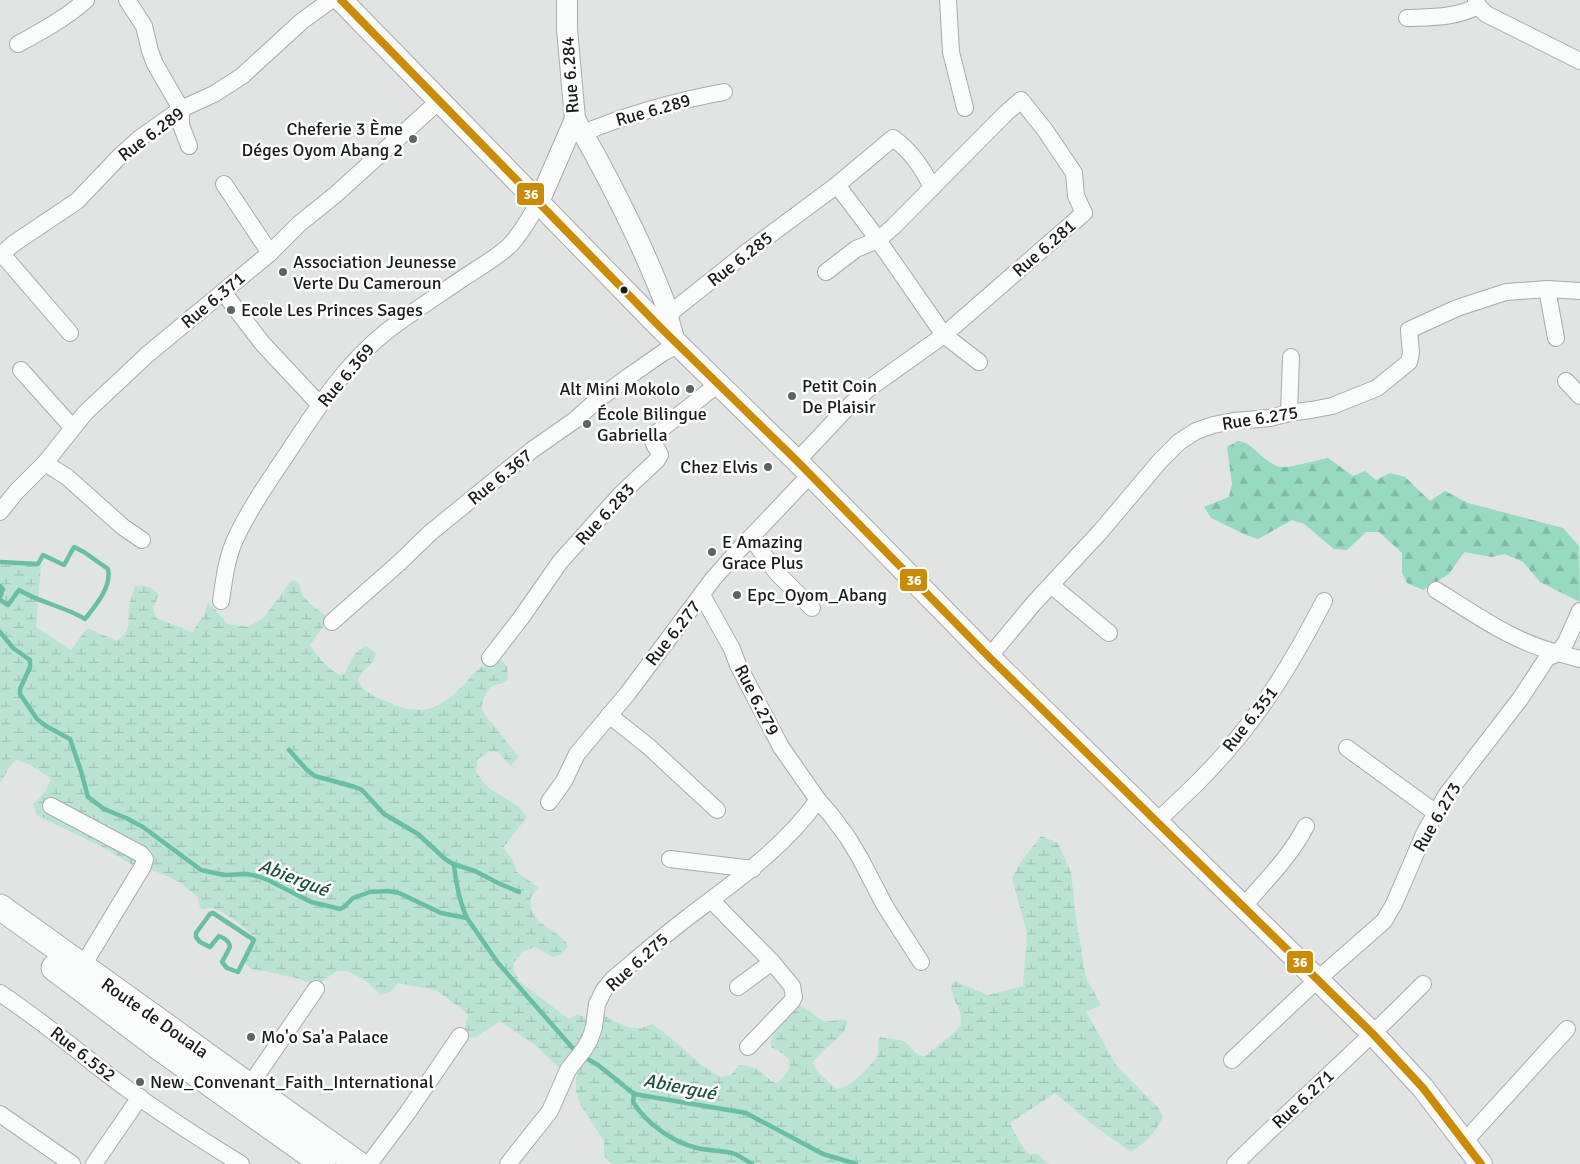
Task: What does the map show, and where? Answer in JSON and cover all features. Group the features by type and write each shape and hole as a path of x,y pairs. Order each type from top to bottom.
{"main road":[{"path":"341,0 613,280 804,468 989,657 1373,1034 1423,1088 1481,1164"},
{"name":"Route de Douala","path":"0,907 358,1164"},
{"path":"0,928 160,1048 323,1164"}],"street":[{"path":"18,44 73,12 86,0"},
{"path":"127,0 144,26 150,51 180,109 181,125 188,146"},
{"name":"Rue 6.289","path":"1,255 13,244 77,201 120,156 154,127 180,109 214,94 242,76 302,22 331,0"},
{"name":"Rue 6.284","path":"539,202 579,126 567,29 567,0"},
{"path":"948,0 951,52 965,108"},
{"path":"1407,18 1455,15 1467,12 1477,3 1486,14 1580,61"},
{"name":"Rue 6.289","path":"579,126 620,118 656,107 724,92"},
{"name":"Rue 6.281","path":"804,468 845,410 867,390 944,335 1084,213 1076,196 1074,173 1045,130 1021,100 903,218 878,240 856,248 826,272"},
{"name":"Rue 6.371","path":"0,512 16,492 45,463 85,413 148,354 270,253 299,224 439,101"},
{"path":"579,126 612,186 656,280 678,345"},
{"name":"Rue 6.285","path":"669,314 769,235 837,185 893,138 902,145 924,170 932,188"},
{"path":"224,184 270,253"},
{"path":"837,185 944,335 979,362"},
{"name":"Rue 6.369","path":"221,601 229,557 244,521 320,405 342,375 385,332 508,246 518,236 539,202"},
{"path":"1,255 70,333"},
{"path":"1547,289 1556,338"},
{"name":"Rue 6.275","path":"989,657 1160,461 1179,442 1196,431 1234,421 1270,418 1332,406 1377,388 1409,362 1411,353 1409,330 1457,308 1506,292 1547,289 1580,291"},
{"path":"223,292 262,343 320,405"},
{"name":"Rue 6.367","path":"332,622 400,563 430,533 507,470 628,377 664,352 678,345"},
{"path":"1289,413 1291,357"},
{"path":"21,370 72,427"},
{"path":"1566,381 1580,396"},
{"name":"Rue 6.283","path":"490,658 566,555 621,494 657,460 660,455 653,443 654,435 718,384"},
{"path":"45,463 67,477 123,527 142,540"},
{"name":"Rue 6.277","path":"550,802 564,781 577,754 610,715 713,579 751,537 804,468"},
{"path":"751,537 777,573 812,608"},
{"path":"1051,585 1109,632"},
{"path":"1436,590 1518,639 1538,648 1580,659"},
{"name":"Rue 6.279","path":"702,596 732,649 738,665 781,747 818,800 831,814 848,838 885,906 921,962"},
{"name":"Rue 6.351","path":"1156,822 1206,774 1237,740 1295,657 1324,601"},
{"name":"Rue 6.273","path":"1232,1060 1318,979 1377,928 1390,913 1418,847 1447,794 1520,699 1547,658 1558,653 1566,642 1580,611"},
{"path":"610,715 648,746 717,810"},
{"path":"1347,748 1436,813"},
{"name":"Rue 6.275","path":"508,1164 550,1111 568,1070 585,1048 592,1033 597,1004 604,990 637,959 753,869 796,827 818,800"},
{"path":"51,806 141,854 145,859 143,866 82,967"},
{"path":"1243,906 1289,854 1306,826"},
{"path":"670,859 753,869"},
{"path":"711,900 772,962 792,986 794,997 792,1001 748,1047"},
{"path":"738,987 772,962"},
{"name":"Rue 6.271","path":"1235,1164 1373,1034 1423,984"},
{"path":"250,1085 316,989"},
{"name":"Rue 6.552","path":"0,993 140,1097 241,1164"},
{"path":"1465,1141 1567,1030"},
{"path":"369,1164 408,1112 460,1036"},
{"path":"94,1164 140,1097"},
{"path":"0,1114 72,1164"}],"green space":[{"path":"1238,441 1249,445 1269,462 1281,467 1328,458 1353,476 1365,471 1376,480 1390,473 1405,477 1430,501 1445,491 1468,503 1563,528 1579,546 1580,602 1540,582 1523,562 1505,554 1492,557 1464,552 1449,574 1423,590 1407,583 1402,573 1402,553 1379,532 1366,532 1347,550 1334,549 1304,524 1292,520 1258,539 1246,535 1211,518 1204,507 1229,497 1232,484 1227,447"},
{"path":"0,564 41,566 36,627 71,650 87,628 117,641 122,637 128,627 130,604 135,586 142,585 148,587 159,594 153,608 156,618 192,632 205,613 208,602 228,624 248,627 263,618 292,580 298,583 307,601 327,617 323,627 310,645 327,666 340,675 345,673 355,654 362,648 366,646 376,653 373,661 358,680 365,690 385,701 411,709 422,710 432,708 441,704 460,689 484,665 492,661 502,660 507,667 508,679 489,689 481,707 519,757 511,766 498,752 489,751 478,759 476,771 490,789 518,806 527,817 503,848 513,860 517,872 539,888 531,899 530,904 533,914 537,920 560,936 568,946 562,954 553,957 535,947 522,952 513,964 513,969 520,982 569,1019 578,1014 588,1019 581,1040 562,1067 559,1068 536,1046 500,1021 474,1038 463,1036 468,1014 436,990 398,983 390,992 381,995 365,980 347,971 337,971 320,983 314,984 293,977 257,971 250,968 244,961 253,936 233,919 216,909 203,910 200,908 198,897 181,883 146,868 134,866 108,850 37,815 33,804 44,793 51,780 43,774 30,765 16,760 0,783"},
{"path":"1041,836 1058,843 1071,872 1076,919 1086,978 1101,1005 1086,1012 1116,1065 1159,1109 1163,1117 1153,1132 1136,1149 1131,1152 1088,1121 1055,1093 1010,1123 1018,1140 1029,1154 1038,1154 1049,1164 612,1164 604,1156 604,1141 580,1104 576,1091 576,1078 598,1013 625,1026 638,1028 652,1024 704,1067 721,1077 731,1075 739,1065 754,1068 771,1081 777,1083 788,1071 790,1062 788,1058 771,1047 771,1042 780,1022 790,1010 800,1006 824,1021 847,1021 843,1032 816,1058 813,1064 817,1071 836,1089 842,1088 854,1081 878,1056 878,1041 880,1037 905,1042 916,1053 925,1056 961,1025 960,1012 951,989 954,981 988,995 1023,986 1027,933 1012,878 1020,863"}],"waterway":[{"path":"0,562 38,564 43,555 64,565 74,547 108,569 109,576 102,596 85,619 19,590 8,605 0,600"},
{"path":"0,586 3,589 0,597"},
{"name":"Abiergué","path":"0,632 13,648 30,660 30,667 20,689 20,694 37,719 70,739 88,797 104,809 143,827 201,870 224,875 246,874 257,876 311,902 340,909 353,898 370,892 388,891 399,893 441,913 467,918 498,963 577,1053"},
{"path":"289,750 315,776 362,790 384,814 418,834 453,864 475,871 519,892"},
{"path":"454,865 458,892 467,918"},
{"path":"213,913 254,940 238,972 227,968 222,962 230,947 226,940 219,936 210,947 200,942 196,937 196,933 210,914 213,913"},
{"name":"Abiergué","path":"584,1057 598,1065 634,1094 746,1113 823,1154 856,1164"},
{"path":"634,1094 633,1102 638,1110 660,1131 688,1145 706,1150 735,1154 752,1164"}],"transit line":[{"name":"36","path":"341,0 661,328 797,461 989,657 1373,1034 1423,1088 1481,1164"}],"place":[{"name":"Cheferie 3 Ème Déges Oyom Abang 2","path":"413,139"},
{"name":"Association Jeunesse Verte Du Cameroun","path":"283,272"},
{"name":"Ecole Les Princes Sages","path":"231,310"},
{"name":"Alt Mini Mokolo","path":"690,389"},
{"name":"Petit Coin De Plaisir","path":"792,396"},
{"name":"École Bilingue Gabriella","path":"587,424"},
{"name":"Chez Elvis","path":"768,467"},
{"name":"E Amazing Grace Plus","path":"712,552"},
{"name":"Epc_Oyom_Abang","path":"737,595"},
{"name":"Mo'o Sa'a Palace","path":"251,1037"},
{"name":"New_Convenant_Faith_International","path":"140,1082"}]}
